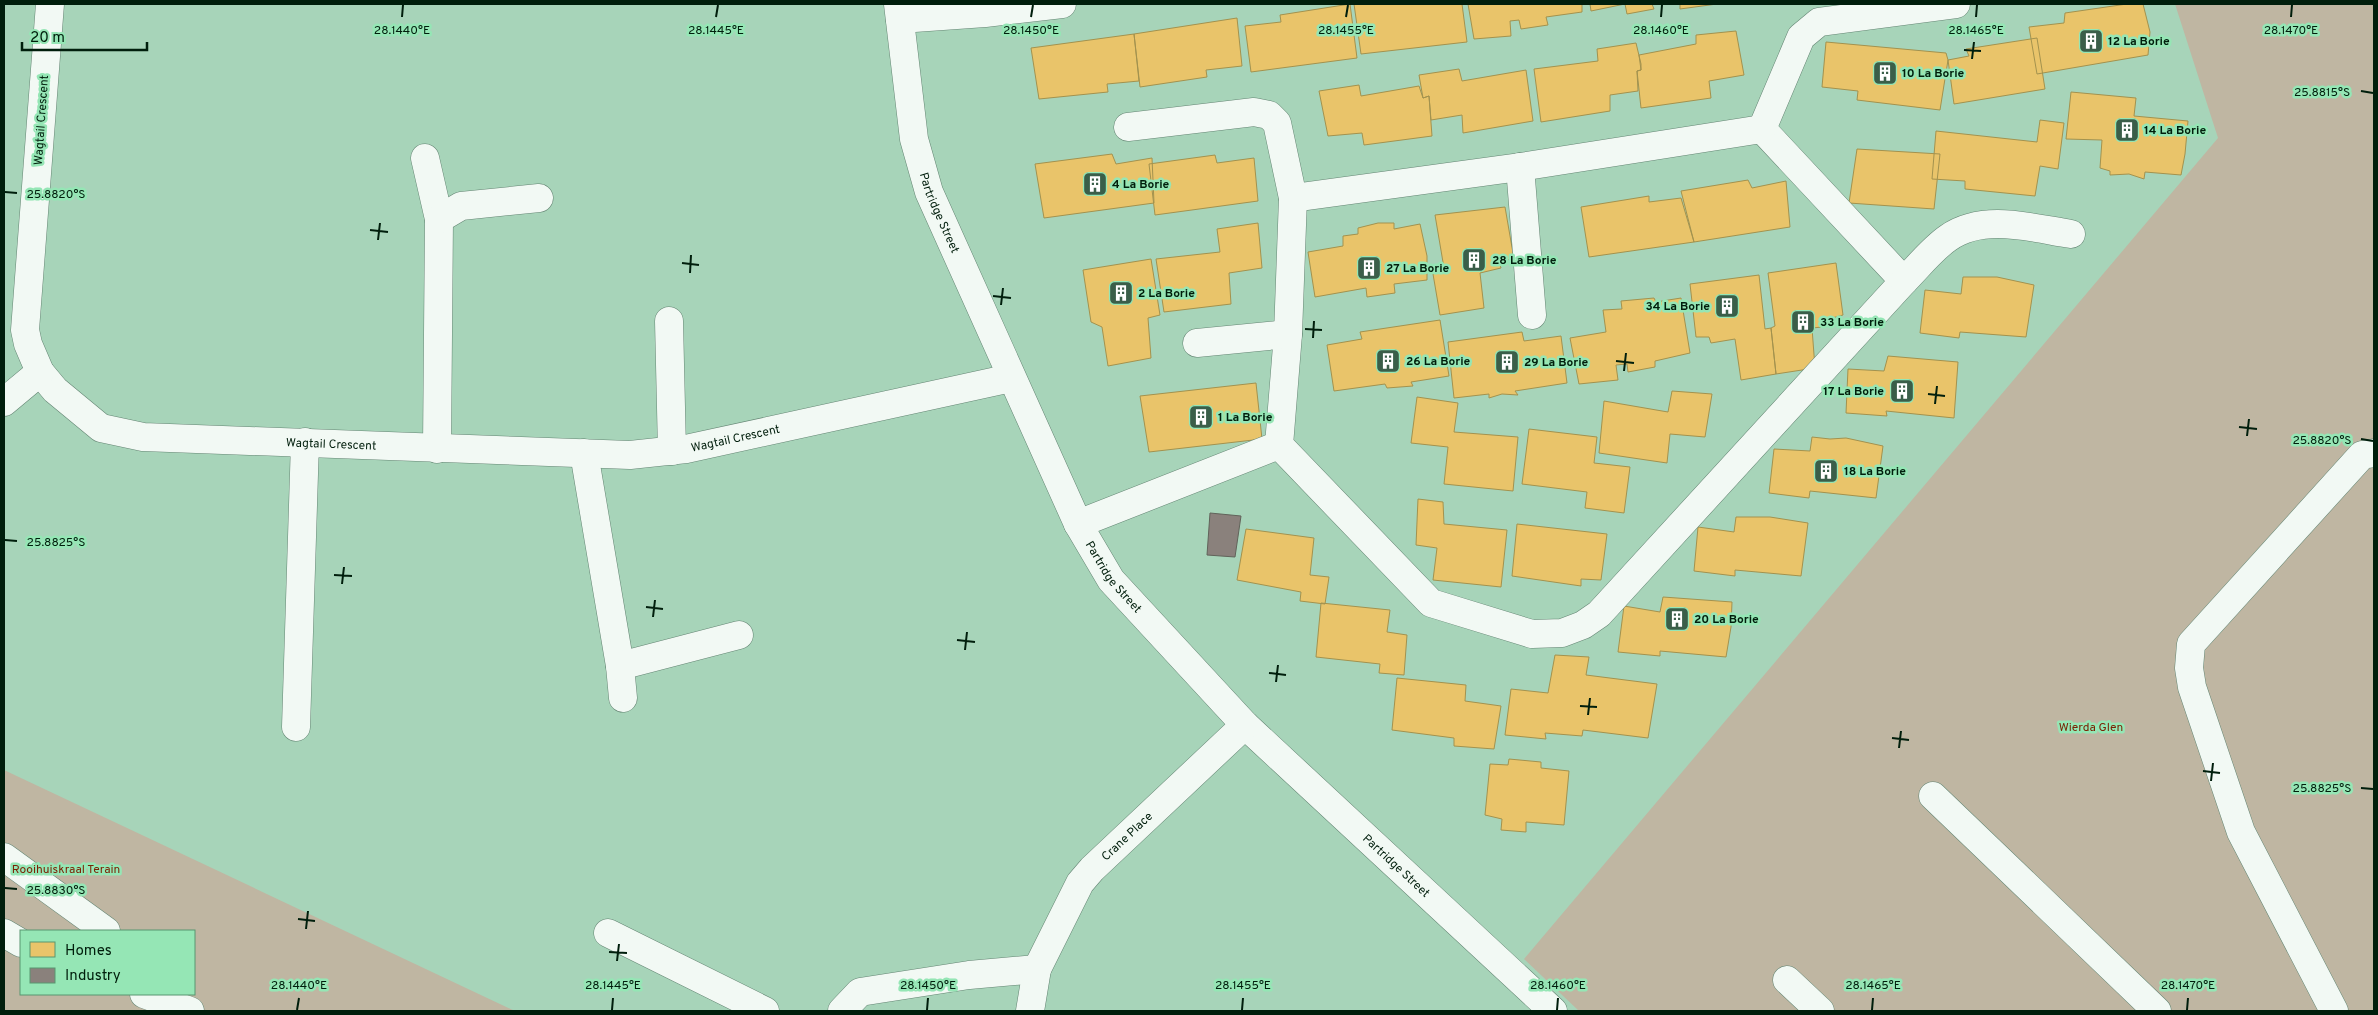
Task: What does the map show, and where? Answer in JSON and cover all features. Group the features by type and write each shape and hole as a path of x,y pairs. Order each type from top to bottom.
{"street":[{"name":"Wagtail Crescent","path":"50,4 25,330 28,344 40,372 55,390 102,428 143,437 630,455 672,451 1010,378"},
{"path":"899,11 985,13 1062,4"},
{"path":"1762,129 1802,37 1819,22 1956,4"},
{"name":"Partridge Street","path":"899,11 914,139 929,192 1010,378 1078,524 1111,580 1246,725 1553,1011"},
{"path":"1128,127 1254,112 1269,115 1277,123 1293,198 1288,334 1279,445 1432,603 1532,634 1562,633 1583,625 1599,614 1904,281 1948,237 1968,228 1981,225 2004,224 2071,234"},
{"path":"1293,198 1520,167 1762,129"},
{"path":"1762,129 1904,281"},
{"path":"425,158 439,219 438,449"},
{"path":"1520,167 1532,315"},
{"path":"439,219 461,206 539,198"},
{"path":"670,321 672,451"},
{"path":"1197,343 1288,334"},
{"path":"4,402 40,372"},
{"path":"296,726 305,442"},
{"path":"1078,524 1279,445"},
{"path":"2334,1011 2241,832 2192,687 2189,656 2191,644 2362,455 2374,452"},
{"path":"584,453 620,666 623,698"},
{"path":"620,666 738,634"},
{"name":"Crane Place","path":"1030,1011 1036,969 1080,884 1092,869 1246,725"},
{"path":"1933,796 2157,1011"},
{"path":"4,857 105,930"},
{"path":"4,933 20,942"},
{"path":"608,933 765,1011"},
{"path":"842,1011 860,992 968,975 1036,969"},
{"path":"1787,980 1820,1011"},
{"path":"147,995 190,1011"},
{"path":"190,995 212,1011"}],"green space":[{"name":"Wierda Glen","path":"2175,4 2374,4 2374,1011 1579,1011 1524,959 2218,138"},
{"name":"Rooihuiskraal Terain","path":"4,770 515,1011 4,1011"}],"building: Homes":[{"path":"1350,4 1357,58 1251,72 1245,26 1281,22 1280,15"},
{"path":"1354,4 1462,4 1467,42 1361,54"},
{"path":"1468,4 1582,4 1582,12 1546,17 1548,25 1521,29 1519,20 1510,21 1511,36 1474,39"},
{"path":"1590,4 1625,4 1591,11"},
{"path":"1625,4 1652,4 1654,9 1627,14"},
{"path":"1680,4 1717,4 1680,9"},
{"name":"12 La Borie","path":"2127,4 2143,4 2150,32 2148,55 2037,74 2029,27 2064,23 2065,13"},
{"path":"1237,18 1242,66 1206,70 1207,77 1140,87 1134,34"},
{"path":"1736,31 1744,75 1709,81 1711,98 1641,108 1637,71 1641,70 1639,55 1696,44 1696,35"},
{"path":"1134,34 1139,81 1107,84 1108,92 1039,99 1031,48"},
{"path":"2037,38 2045,89 1954,104 1948,60 1969,56 1966,49"},
{"name":"10 La Borie","path":"1826,42 1946,53 1948,60 1940,110 1857,100 1858,91 1822,87"},
{"path":"1636,43 1641,64 1641,70 1637,71 1638,91 1610,95 1610,111 1541,122 1534,69 1598,61 1597,49"},
{"path":"1459,69 1462,81 1526,70 1533,121 1463,133 1462,115 1431,120 1429,96 1423,98 1419,75"},
{"path":"1359,85 1361,96 1419,86 1423,98 1429,96 1432,136 1364,145 1362,133 1328,136 1319,91"},
{"name":"14 La Borie","path":"2071,92 2136,98 2134,116 2188,121 2181,175 2145,172 2144,179 2129,174 2110,175 2110,171 2100,168 2102,140 2066,139"},
{"path":"2040,120 2064,123 2058,169 2040,166 2035,196 1965,189 1965,181 1932,179 1936,131 2037,142"},
{"path":"1857,149 1940,154 1934,209 1849,203"},
{"name":"4 La Borie","path":"1112,154 1116,164 1152,158 1154,203 1044,218 1035,164"},
{"path":"1215,155 1217,163 1254,158 1258,201 1155,215 1149,164"},
{"path":"1748,180 1752,188 1786,181 1790,227 1694,242 1681,191"},
{"path":"1649,196 1649,202 1681,198 1694,242 1589,257 1581,207"},
{"name":"28 La Borie","path":"1505,207 1514,259 1499,261 1501,268 1480,273 1484,308 1440,315 1433,274 1444,268 1435,215"},
{"path":"1258,223 1262,268 1229,273 1231,304 1164,312 1156,259 1220,252 1217,229"},
{"name":"27 La Borie","path":"1378,223 1394,223 1394,229 1420,224 1427,256 1427,280 1394,284 1395,293 1367,297 1366,288 1315,297 1308,252 1343,246 1343,236 1358,234 1358,228"},
{"name":"2 La Borie","path":"1151,259 1160,315 1148,318 1151,358 1108,366 1102,327 1091,322 1083,270"},
{"name":"33 La Borie","path":"1836,263 1843,315 1832,318 1833,326 1812,328 1815,368 1776,374 1771,328 1775,326 1768,273"},
{"name":"34 La Borie","path":"1759,275 1765,329 1771,328 1776,374 1741,380 1735,339 1711,343 1709,337 1696,337 1690,284"},
{"path":"1963,277 1997,277 2034,285 2026,337 1960,332 1959,338 1920,333 1925,290 1961,294"},
{"path":"1654,298 1656,302 1681,298 1690,353 1655,361 1655,367 1628,372 1627,364 1616,365 1618,380 1579,384 1570,338 1606,332 1603,310 1622,309 1621,301"},
{"name":"26 La Borie","path":"1440,320 1449,376 1411,382 1413,386 1387,388 1385,384 1334,391 1327,345 1362,339 1360,332"},
{"name":"29 La Borie","path":"1522,332 1524,341 1561,336 1567,383 1515,391 1518,395 1502,394 1489,398 1489,394 1454,398 1448,342"},
{"name":"17 La Borie","path":"1888,356 1958,362 1954,418 1886,411 1887,416 1846,413 1848,369 1884,371"},
{"name":"1 La Borie","path":"1256,383 1262,439 1149,452 1140,396"},
{"path":"1672,391 1712,394 1705,437 1670,434 1667,463 1599,453 1604,401 1668,412"},
{"path":"1417,397 1458,403 1454,432 1518,437 1513,491 1444,484 1448,447 1411,443"},
{"path":"1529,429 1597,437 1594,463 1630,467 1624,513 1585,508 1587,492 1522,484"},
{"name":"18 La Borie","path":"1812,437 1846,438 1883,446 1876,498 1810,491 1809,498 1769,493 1774,449 1810,451"},
{"path":"1418,499 1443,502 1444,524 1507,530 1501,587 1433,580 1437,548 1416,545"},
{"path":"1736,517 1770,517 1808,523 1801,576 1735,570 1735,576 1694,571 1698,527 1734,532"},
{"path":"1517,524 1607,534 1601,580 1581,579 1581,586 1512,576"},
{"path":"1246,529 1314,538 1310,575 1329,577 1325,604 1300,601 1301,592 1237,580"},
{"name":"20 La Borie","path":"1663,597 1732,602 1731,627 1726,657 1660,651 1660,656 1618,652 1624,606 1660,612"},
{"path":"1321,603 1390,610 1387,632 1407,635 1404,675 1379,673 1380,664 1316,657"},
{"path":"1555,655 1589,657 1586,675 1657,684 1648,738 1583,730 1582,736 1545,733 1546,739 1505,735 1511,689 1548,693"},
{"path":"1397,678 1466,685 1465,701 1501,706 1494,749 1454,746 1454,738 1392,730"},
{"path":"1509,759 1541,762 1541,768 1569,771 1564,825 1526,822 1526,832 1501,830 1502,819 1485,815 1490,764 1508,765"}],"building: Industry":[{"path":"1210,513 1241,516 1235,557 1207,555"}],"place":[{"name":"12 La Borie","path":"2091,41"},
{"name":"10 La Borie","path":"1885,73"},
{"name":"14 La Borie","path":"2127,130"},
{"name":"4 La Borie","path":"1095,184"},
{"name":"28 La Borie","path":"1474,260"},
{"name":"27 La Borie","path":"1369,268"},
{"name":"2 La Borie","path":"1121,293"},
{"name":"34 La Borie","path":"1727,306"},
{"name":"33 La Borie","path":"1803,322"},
{"name":"26 La Borie","path":"1388,361"},
{"name":"29 La Borie","path":"1507,362"},
{"name":"17 La Borie","path":"1902,391"},
{"name":"1 La Borie","path":"1201,417"},
{"name":"18 La Borie","path":"1826,471"},
{"name":"20 La Borie","path":"1677,619"}]}
